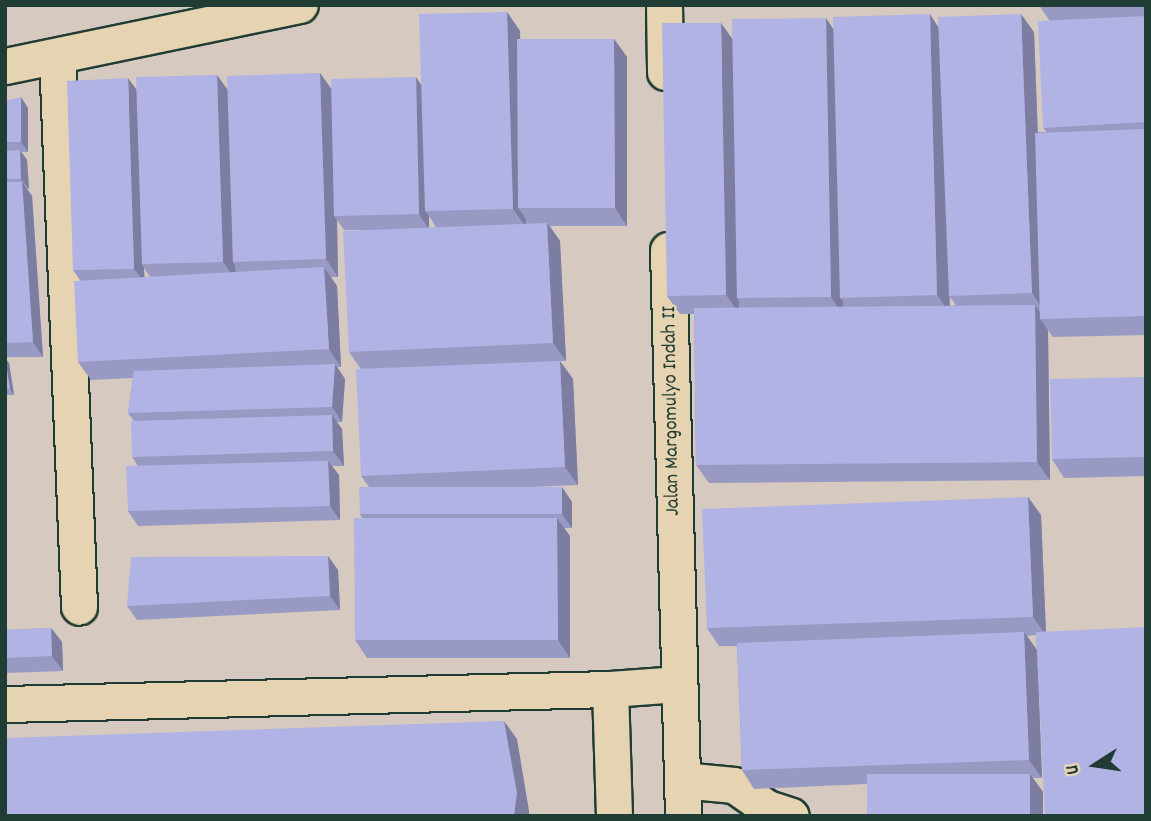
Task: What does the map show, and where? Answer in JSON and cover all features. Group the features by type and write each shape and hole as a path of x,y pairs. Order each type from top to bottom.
{"lane":[{"path":"5,66 300,5"},
{"path":"664,5 666,100"},
{"path":"57,56 79,607"},
{"name":"Jalan Margomulyo Indah II","path":"668,221 683,816"},
{"path":"5,704 610,689 679,684"},
{"path":"610,689 614,816"},
{"path":"682,780 734,785 767,808 791,816"}],"shaded area":[{"path":"5,5 1146,5 1146,816 5,816"}],"building":[{"path":"507,12 513,209 425,211 419,14"},
{"path":"930,14 937,295 840,298 833,17"},
{"path":"1021,14 1032,293 949,296 938,17"},
{"path":"1146,16 1146,122 1043,128 1038,21"},
{"path":"826,18 831,297 737,298 732,19"},
{"path":"662,23 721,23 726,295 667,296"},
{"path":"517,39 614,39 615,208 518,208"},
{"path":"320,73 326,259 233,262 227,76"},
{"path":"217,75 223,262 142,264 136,77"},
{"path":"416,77 419,214 334,216 331,79"},
{"path":"128,78 134,269 73,270 67,81"},
{"path":"21,97 21,142 5,142 5,101"},
{"path":"1146,129 1146,316 1040,319 1035,133"},
{"path":"20,150 21,179 5,179 5,151"},
{"path":"5,182 22,182 33,342 5,343"},
{"path":"547,223 553,343 349,352 343,231"},
{"path":"324,267 329,349 78,362 74,281"},
{"path":"1035,305 1037,462 696,465 694,308"},
{"path":"5,358 10,389 5,389"},
{"path":"560,361 565,467 361,476 356,369"},
{"path":"335,364 332,407 128,413 134,371"},
{"path":"1146,377 1146,457 1052,459 1050,379"},
{"path":"332,415 333,451 132,457 131,421"},
{"path":"328,461 330,506 128,511 126,466"},
{"path":"359,487 562,487 562,514 360,514"},
{"path":"1028,497 1033,617 707,628 702,509"},
{"path":"354,518 557,518 558,640 355,640"},
{"path":"328,556 330,596 127,606 131,557"},
{"path":"1146,627 1146,816 1045,816 1036,632"},
{"path":"51,628 52,656 5,658 5,630"},
{"path":"1024,632 1029,760 742,770 737,643"},
{"path":"504,721 517,793 514,816 5,816 5,738"},
{"path":"867,774 1030,774 1030,816 867,816"}]}
